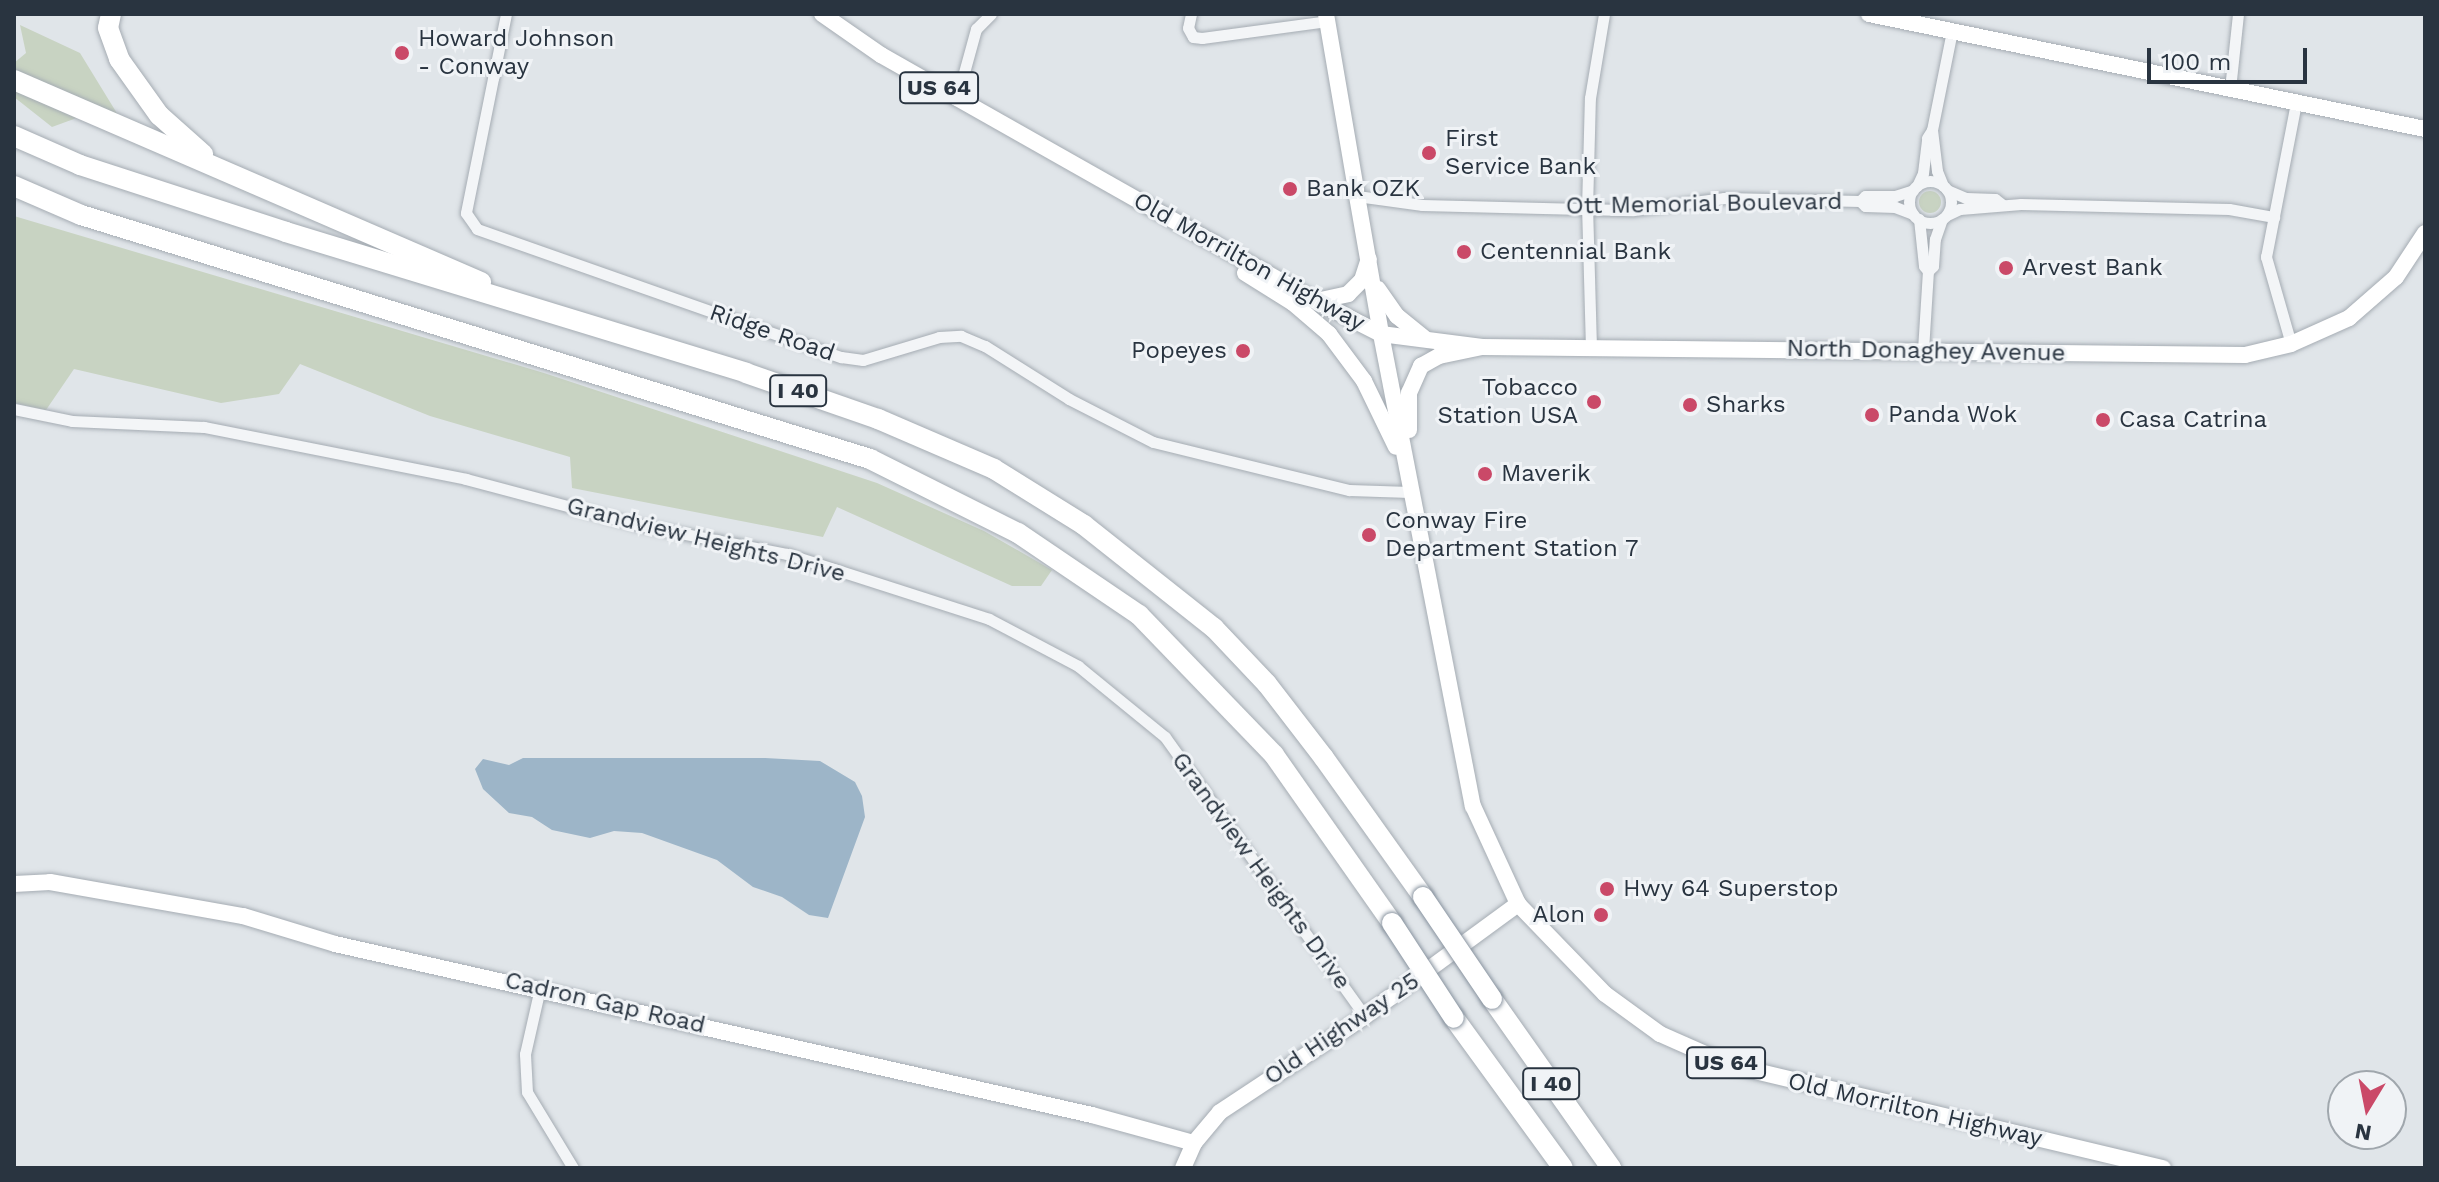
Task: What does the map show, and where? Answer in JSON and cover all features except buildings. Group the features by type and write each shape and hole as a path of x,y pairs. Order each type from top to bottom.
{"highway":[{"path":"111,14 110,40 140,90 178,133 222,169"},
{"path":"14,80 512,295 611,334"},
{"name":"I 40","path":"14,136 80,165 611,334 746,373 878,419 994,469 1084,525 1214,628 1267,684 1423,897 1611,1168"},
{"name":"I 40","path":"14,186 81,215 870,459 1018,533 1139,615 1274,755 1392,923 1454,1018 1563,1168"},
{"path":"14,195 81,215"}],"street":[{"name":"Ridge Road","path":"506,14 466,213 477,229 841,357 863,360 939,337 961,336 985,346 1069,399 1153,442 1349,490 1410,492"},
{"name":"Old Morrilton Highway","path":"822,14 881,55 1316,301 1381,334 1473,806 1518,904 1605,994 1660,1034 1730,1065 2163,1168"},
{"path":"957,98 976,29 991,14"},
{"path":"1191,14 1188,28 1193,37 1202,38 1326,18 1381,334"},
{"path":"1591,348 1587,209 1590,98 1604,14"},
{"path":"1869,14 2425,129"},
{"path":"2230,89 2238,14"},
{"path":"1923,350 1928,271 1933,266 1935,239 1951,201 1937,171 1932,130 1952,31"},
{"path":"2291,344 2266,257 2296,103"},
{"path":"1928,271 1924,266 1916,216 1909,200 1925,166 1927,138 1932,130"},
{"path":"1915,188 1928,181 1966,198 1995,199 2003,205"},
{"name":"Ott Memorial Boulevard","path":"1860,201 1865,196 1895,196 1915,188"},
{"name":"Ott Memorial Boulevard","path":"1356,193 1422,205 1633,210 1724,198 1860,201 1865,206 1901,208 1916,216"},
{"path":"1916,216 1931,223 1960,209 1994,209 2003,205 2229,209 2274,217"},
{"path":"1161,214 1293,303 1329,334 1364,381 1395,443 1410,492"},
{"name":"North Donaghey Avenue","path":"1381,334 1482,347 2245,355 2291,344 2349,318 2396,277 2425,233"},
{"path":"1316,301 1348,294 1362,280 1369,259"},
{"path":"1373,279 1397,316 1412,332 1429,341"},
{"path":"1410,492 1406,411 1413,377 1421,366 1439,356 1482,347"},
{"name":"Grandview Heights Drive","path":"14,409 72,421 204,427 466,479 639,525 787,554 989,619 1078,666 1165,737 1365,1016"},
{"name":"Cadron Gap Road","path":"14,884 50,882 243,916 335,944 1092,1115 1194,1143"},
{"name":"Old Highway 25","path":"1183,1168 1194,1143 1220,1112 1365,1016 1518,904"},
{"path":"540,988 525,1054 527,1092 573,1168"}],"green space":[{"path":"20,25 80,53 118,115 82,116 52,127 14,97 14,63 26,53"},
{"path":"1930,191 1938,194 1941,202 1938,210 1930,213 1922,210 1919,202 1922,194"},
{"path":"14,216 544,373 877,483 984,531 1052,570 1041,586 1012,586 837,507 823,537 572,488 570,457 430,416 300,364 279,394 221,403 74,369 46,410 14,403"}],"water":[{"path":"523,758 765,758 820,761 855,782 862,796 865,817 828,918 809,915 782,897 753,887 717,860 642,833 614,831 590,838 552,830 532,817 509,813 483,789 475,769 483,759 509,765"}],"place":[{"name":"Howard Johnson - Conway","path":"402,53"},
{"name":"First Service Bank","path":"1429,153"},
{"name":"Bank OZK","path":"1290,189"},
{"name":"Centennial Bank","path":"1464,252"},
{"name":"Arvest Bank","path":"2006,268"},
{"name":"Popeyes","path":"1243,351"},
{"name":"Tobacco Station USA","path":"1594,402"},
{"name":"Sharks","path":"1690,405"},
{"name":"Panda Wok","path":"1872,415"},
{"name":"Casa Catrina","path":"2103,420"},
{"name":"Maverik","path":"1485,474"},
{"name":"Conway Fire Department Station 7","path":"1369,535"},
{"name":"Hwy 64 Superstop","path":"1607,889"},
{"name":"Alon","path":"1601,915"}]}
